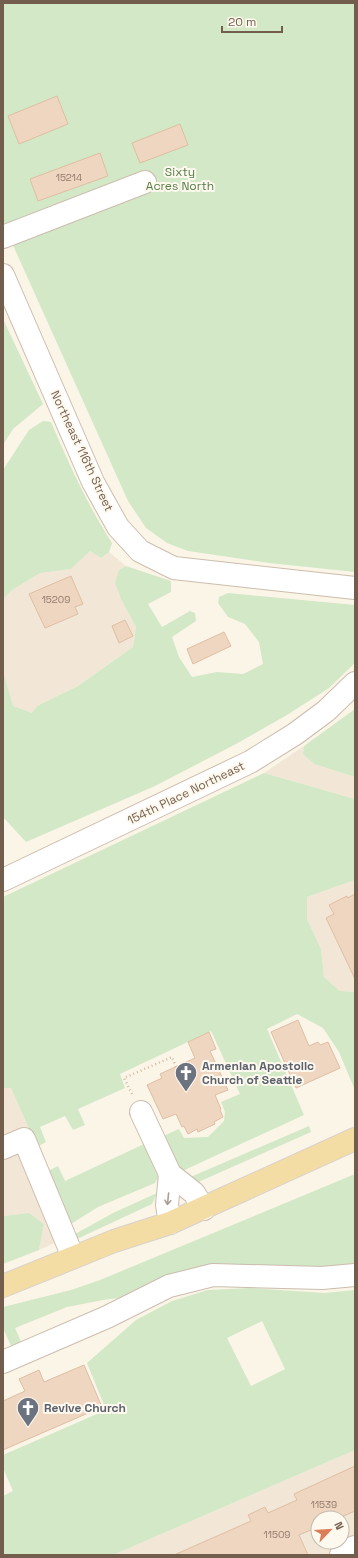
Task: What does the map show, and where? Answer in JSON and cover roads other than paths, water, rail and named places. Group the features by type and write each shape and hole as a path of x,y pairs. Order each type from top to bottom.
{"main road":[{"path":"3,1286 73,1257 170,1223 204,1209 355,1139"}],"street":[{"path":"3,237 145,182"},
{"name":"Northeast 116th Street","path":"3,275 93,482 118,527 140,551 174,568 355,588"},
{"name":"154th Place Northeast","path":"3,880 250,762 294,734 326,711 355,683"},
{"path":"141,1112 170,1174 194,1193 204,1209"},
{"path":"3,1148 24,1139 73,1257"},
{"path":"170,1174 167,1205 170,1223"},
{"path":"3,1362 107,1317 168,1286 213,1275 322,1278 355,1275"},
{"path":"341,1555 344,1551 355,1546"}],"place":[{"name":"Armenian Apostolic Church of Seattle","path":"186,1092"},
{"name":"Revive Church","path":"28,1428"}],"park label":[{"name":"Sixty Acres North","path":"180,179"}]}
